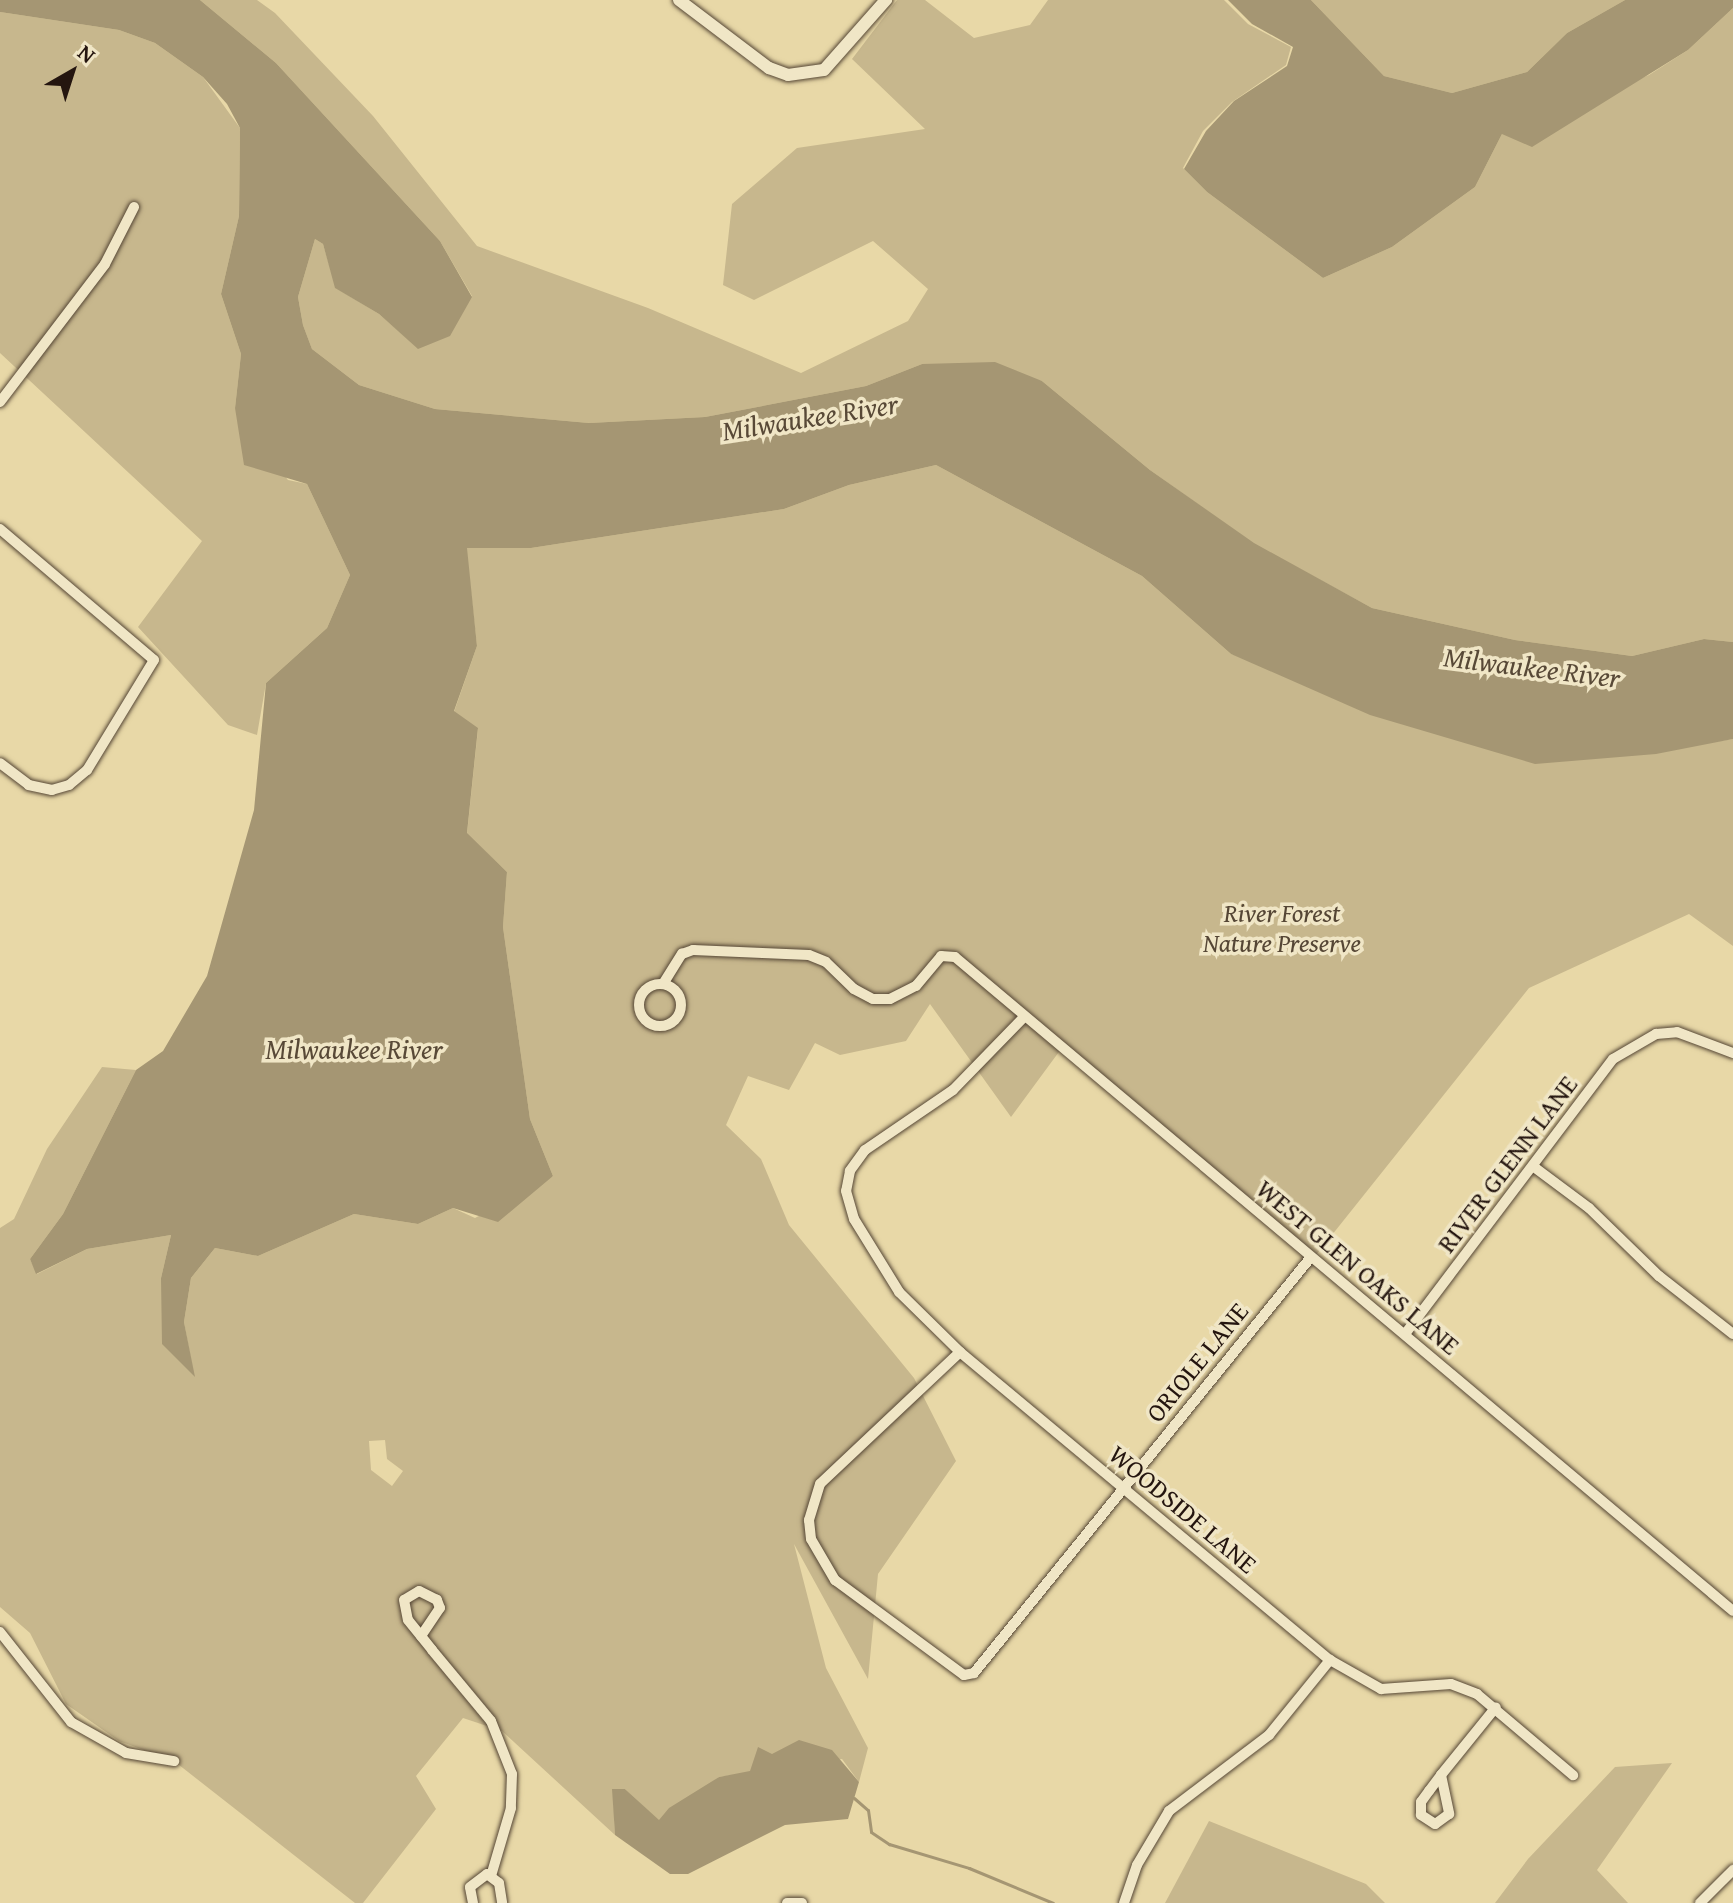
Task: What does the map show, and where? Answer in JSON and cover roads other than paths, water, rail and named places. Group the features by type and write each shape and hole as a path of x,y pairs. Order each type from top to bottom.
{"street":[{"path":"679,0 769,68 806,75 824,70 848,47 886,0"},
{"path":"0,402 105,264 134,207"},
{"path":"0,529 154,660 87,770 69,785 52,790 29,785 0,763"},
{"name":"WEST GLEN OAKS LANE","path":"663,984 682,954 693,950 809,955 873,999 890,999 916,986 941,956 955,957 1733,1611"},
{"path":"663,984 679,995 681,1009 669,1024 655,1025 640,1011 641,998 649,987 663,984"},
{"name":"WOODSIDE LANE","path":"1024,1017 953,1090 865,1150 850,1171 846,1191 865,1243 899,1292 960,1352 1330,1660 1381,1689 1451,1684 1496,1707 1573,1775"},
{"name":"RIVER GLENN LANE","path":"1405,1334 1613,1059 1656,1034 1702,1037 1733,1053"},
{"path":"1534,1167 1589,1208 1659,1276 1733,1334"},
{"name":"ORIOLE LANE","path":"960,1352 820,1484 809,1520 811,1539 835,1580 964,1675 974,1673 1311,1257"},
{"path":"0,1632 71,1722 126,1753 174,1761"},
{"path":"421,1636 491,1721 512,1774 511,1808 491,1876"},
{"path":"1124,1903 1137,1865 1169,1811 1269,1735 1330,1660"},
{"path":"1441,1775 1496,1707"},
{"path":"1700,1903 1733,1870"},
{"path":"473,1903 472,1882 491,1876"},
{"path":"491,1876 499,1883 502,1903"},
{"path":"787,1903 802,1903"}],"water":[{"name":"Milwaukee River","path":"0,0 200,0 276,63 440,241 472,297 450,336 418,349 379,314 335,288 323,244 315,239 298,297 303,325 312,349 359,385 435,409 589,423 705,417 866,386 922,364 995,362 1042,381 1150,470 1254,543 1372,608 1515,640 1632,656 1704,639 1733,642 1733,739 1656,754 1535,764 1370,715 1231,654 1142,576 936,465 849,485 784,509 531,548 467,548 477,646 454,711 478,728 467,833 507,872 503,927 530,1119 553,1176 498,1222 453,1208 418,1224 354,1214 258,1256 215,1248 191,1278 184,1322 195,1377 162,1344 161,1278 171,1235 87,1249 36,1274 30,1259 63,1214 136,1070 163,1051 207,976 254,810 266,683 327,628 350,575 307,484 244,465 235,408 241,354 221,294 239,216 240,128 227,104 203,77 155,43 119,30 0,12"},
{"path":"1228,0 1311,0 1384,76 1452,93 1527,72 1567,33 1625,0 1733,0 1733,8 1688,50 1532,147 1502,134 1475,187 1392,247 1323,278 1207,192 1184,169 1206,131 1234,101 1287,66 1293,47 1252,24"},
{"path":"799,1740 832,1750 859,1782 848,1819 785,1825 688,1874 670,1874 615,1835 612,1789 625,1789 659,1820 669,1808 719,1777 750,1771 758,1747 772,1754"}],"waterway":[{"path":"854,1798 868,1810 871,1832 889,1844 969,1868 1053,1903"}],"park label":[{"name":"River Forest Nature Preserve","path":"1282,928"}]}
